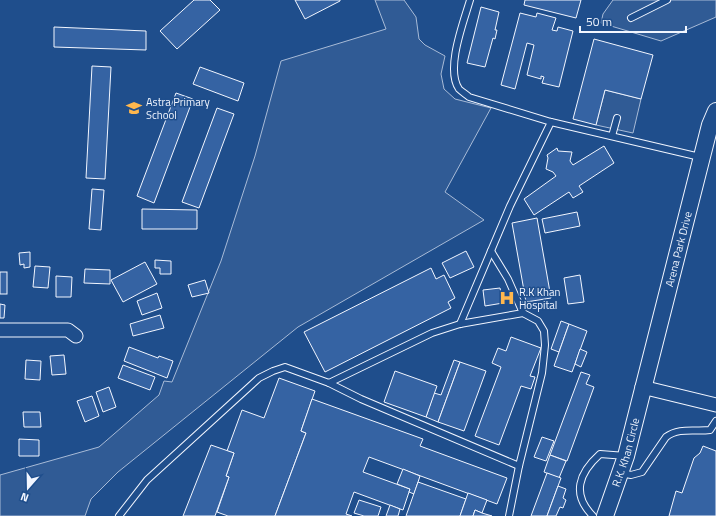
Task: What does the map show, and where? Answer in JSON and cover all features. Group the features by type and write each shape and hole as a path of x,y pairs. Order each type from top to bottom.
{"street":[{"name":"Arena Park Drive","path":"642,387 674,270 710,125 716,111"},
{"path":"0,330 68,330 76,336"},
{"path":"642,387 716,405"},
{"name":"R.K. Khan Circle","path":"605,516 626,456 642,387"}],"lane":[{"path":"470,0 458,41 454,66 459,89 470,97 551,122 702,158"},
{"path":"631,18 667,0"},
{"path":"612,136 616,118"},
{"path":"460,324 510,206 551,122"},
{"path":"491,251 508,279 523,313"},
{"path":"329,383 425,336 460,324 523,313 538,321 544,331 546,345 542,373 519,466 509,516"},
{"path":"119,516 147,480 259,378 273,370 285,367 329,383 361,399 519,466"},
{"path":"620,473 631,475 642,472 666,437 672,433 677,431 710,430 716,421"},
{"path":"593,516 582,503 579,496 583,476 588,466 600,454 626,456"}],"shaded area":[{"path":"375,0 404,0 416,17 419,39 425,45 445,56 441,74 444,89 455,99 491,108 445,192 484,220 298,327 118,472 91,499 85,516 0,516 0,475 99,447 159,395 164,381 172,382 221,261 255,156 281,61 386,29"},
{"path":"613,0 716,0 716,17 661,41 601,23 603,14"},
{"path":"605,90 641,99 633,133 596,125"}],"building":[{"path":"194,0 210,0 220,10 177,49 160,31"},
{"path":"295,0 340,0 340,1 305,19"},
{"path":"525,0 581,0 576,18 524,5"},
{"path":"481,7 499,12 495,30 497,30 495,39 493,38 485,67 467,63"},
{"path":"520,13 536,17 537,13 556,18 552,30 557,31 558,27 573,31 559,87 542,83 544,77 541,76 541,79 527,75 534,45 527,43 515,89 501,85"},
{"path":"54,27 146,31 146,50 54,47"},
{"path":"594,39 653,55 641,99 605,90 596,125 573,119"},
{"path":"92,66 111,67 105,179 86,178"},
{"path":"200,67 244,83 238,101 193,84"},
{"path":"176,93 193,99 154,203 137,196"},
{"path":"217,108 234,114 199,208 182,202"},
{"path":"604,146 614,163 579,186 583,192 573,198 569,192 534,215 524,199 556,176 553,172 546,169 548,158 547,155 557,148 558,151 572,152 570,161 573,165"},
{"path":"92,189 104,190 101,230 89,229"},
{"path":"142,209 197,210 197,229 142,229"},
{"path":"577,212 580,226 545,233 542,219"},
{"path":"537,218 551,298 526,302 512,223"},
{"path":"466,251 474,267 450,278 442,263"},
{"path":"30,252 30,267 24,268 24,264 20,265 19,253"},
{"path":"155,260 171,261 171,274 160,274 160,268 155,268"},
{"path":"145,262 157,284 123,302 111,280"},
{"path":"35,266 50,267 48,288 33,287"},
{"path":"431,268 436,279 444,275 455,298 448,302 451,308 325,372 304,332"},
{"path":"85,269 110,270 110,284 84,283"},
{"path":"0,272 7,272 7,294 0,294"},
{"path":"580,275 584,302 568,304 564,278"},
{"path":"56,276 72,277 71,297 56,297"},
{"path":"205,280 209,293 192,297 188,285"},
{"path":"500,288 503,303 485,306 483,290"},
{"path":"157,293 162,308 142,315 137,301"},
{"path":"0,304 5,305 4,318 0,318"},
{"path":"160,315 164,328 133,336 130,324"},
{"path":"561,321 569,324 559,352 551,349"},
{"path":"569,324 587,331 572,372 554,366"},
{"path":"511,337 541,348 530,376 535,377 531,389 521,386 499,445 475,436 501,367 492,363 498,348 506,351"},
{"path":"129,347 158,358 159,356 173,361 167,378 124,361"},
{"path":"580,349 587,352 581,367 575,364"},
{"path":"64,355 66,374 52,375 50,356"},
{"path":"26,360 41,361 40,380 25,379"},
{"path":"454,360 460,362 438,422 426,417 434,393 441,395"},
{"path":"460,362 486,371 464,431 438,422"},
{"path":"123,365 155,377 150,390 118,378"},
{"path":"395,371 437,386 426,417 384,402"},
{"path":"581,372 590,375 586,384 594,387 567,461 550,455"},
{"path":"279,378 315,391 301,431 306,433 275,516 228,516 217,512 229,477 226,476 234,453 227,451 242,410 264,418"},
{"path":"109,387 116,407 103,412 96,392"},
{"path":"92,396 99,416 85,422 77,401"},
{"path":"312,399 423,439 420,446 507,478 497,504 369,457 363,472 410,489 403,510 354,492 346,514 352,516 275,516 306,433 301,431"},
{"path":"23,412 40,412 41,427 24,427"},
{"path":"542,437 554,441 546,461 534,457"},
{"path":"19,439 39,440 39,456 19,456"},
{"path":"211,445 234,453 226,476 229,477 215,516 183,516"},
{"path":"703,446 716,451 716,516 669,516 676,491 682,493 694,458 700,453"},
{"path":"550,455 566,461 559,478 544,472"},
{"path":"403,469 420,476 414,494 409,492 410,489 397,484"},
{"path":"547,473 561,478 547,516 531,516"},
{"path":"418,482 466,499 460,516 406,516"},
{"path":"558,486 566,489 563,498 566,500 563,508 560,507 556,516 547,516"},
{"path":"468,493 487,500 482,513 475,510 473,516 460,516"},
{"path":"359,500 381,507 378,516 364,516 354,513"},
{"path":"390,505 400,509 398,516 386,516"},
{"path":"475,510 482,513 492,516 473,516"}],"place":[{"name":"Astra Primary School","path":"134,108"},
{"name":"R.K Khan Hospital","path":"507,298"}]}
